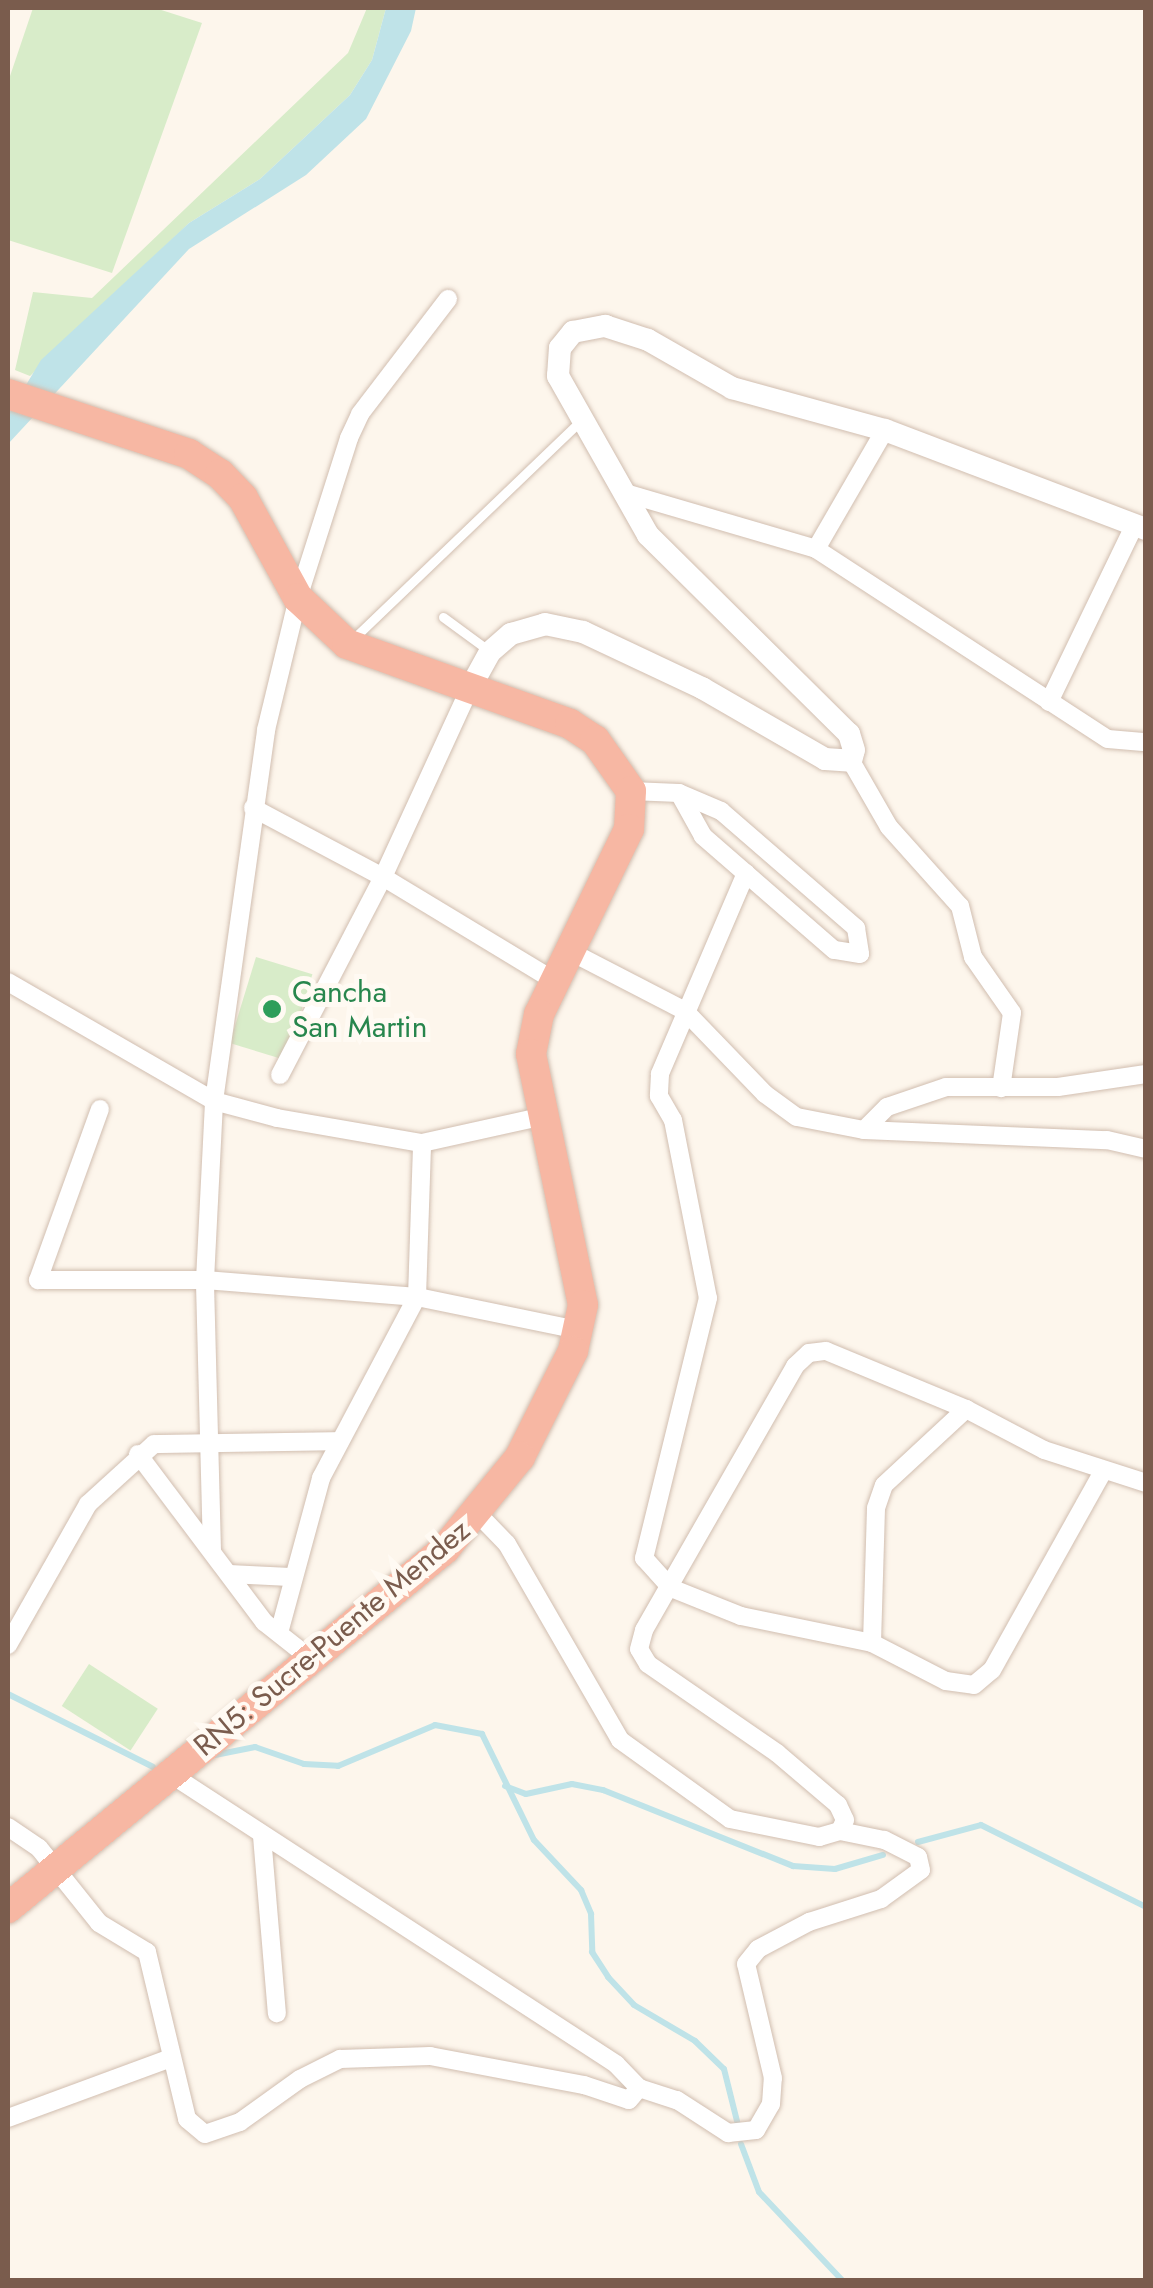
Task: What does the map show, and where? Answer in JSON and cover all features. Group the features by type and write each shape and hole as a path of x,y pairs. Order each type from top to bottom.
{"highway":[{"path":"17,397 189,454 220,474 244,498 298,598 348,644 570,724 595,740 631,791"},
{"name":"RN5: Sucre-Puente Mendez","path":"8,1908 478,1516 520,1457 578,1330 582,1276 531,1054 555,981 629,828 631,791"}],"street":[{"path":"212,1550 206,1280 214,1101 253,808 298,598 360,414 448,298"},
{"path":"1001,1088 1012,1014 973,957 960,906 889,827 851,761 849,734 648,536 558,376 560,348 573,332 605,326 648,340 732,388 884,430 1140,528 1049,702"},
{"path":"816,550 884,430"},
{"path":"624,493 816,550 1108,739 1146,742"},
{"path":"280,1076 383,877 469,690 490,652 511,634 546,624 583,632 702,688 825,759 851,761"},
{"path":"631,791 679,793 721,811 856,928 860,954 834,950 703,836 679,793"},
{"path":"253,808 383,877 555,981"},
{"path":"746,873 684,1011 659,1096 673,1120 708,1298 647,1530 644,1558 671,1588 742,1616 872,1643 946,1681 974,1685 992,1670 1102,1474"},
{"path":"569,951 684,1011 765,1094 796,1117 864,1130 1108,1140 1146,1149"},
{"path":"8,982 214,1101 422,1143 544,1116"},
{"path":"864,1130 914,1094 1146,1074"},
{"path":"100,1109 38,1280 206,1280 417,1297 578,1330"},
{"path":"279,1634 290,1577 338,1441 417,1297 422,1143"},
{"path":"840,1831 845,1820 826,1795 777,1753 648,1664 639,1649 644,1630 794,1366 809,1353 826,1351 966,1409 1102,1474 1146,1483"},
{"path":"872,1643 876,1508 884,1485 966,1409"},
{"path":"8,1646 88,1504 138,1454 154,1444 212,1438 338,1441"},
{"path":"138,1454 279,1634 311,1659"},
{"path":"169,1773 262,1836 381,1907 616,2064 639,2088 677,2100 728,2133 756,2130 771,2104 773,2078 746,1964 758,1949 809,1922 880,1900 921,1870 918,1858 884,1840 840,1831 818,1837 730,1820 620,1740 507,1544 478,1516"},
{"path":"229,1574 290,1577"},
{"path":"8,1826 58,1870 99,1923 146,1952 186,2119 205,2134 240,2122 340,2059 430,2056 584,2084 629,2100 639,2088"},
{"path":"262,1836 277,2013"},
{"path":"8,2118 172,2058"}],"lane":[{"path":"348,644 580,421"},
{"path":"443,617 490,652"}],"green space":[{"path":"33,8 155,8 202,23 112,273 8,240 8,82"},
{"path":"367,8 386,8 372,60 350,95 260,179 189,223 30,376 15,370 33,292 92,298 348,53"},
{"name":"Cancha San Martin","path":"256,957 312,974 286,1060 230,1043"},
{"path":"89,1664 158,1709 131,1751 62,1706"}],"water":[{"path":"386,8 416,8 411,31 366,119 306,175 189,249 8,444 8,415 41,360 189,223 260,179 350,95 372,60"}],"waterway":[{"path":"8,1694 153,1767"},
{"path":"215,1755 255,1747 304,1764 338,1766 435,1725 482,1734 534,1840 581,1890 591,1914 592,1952 608,1977 634,2005 695,2041 724,2069 737,2121"},
{"path":"505,1786 526,1794 572,1784 603,1790 793,1866 835,1869 883,1855"},
{"path":"918,1842 981,1825 1146,1907"},
{"path":"741,2144 759,2192 842,2280"}],"place":[{"name":"Cancha San Martin","path":"272,1009"}]}
